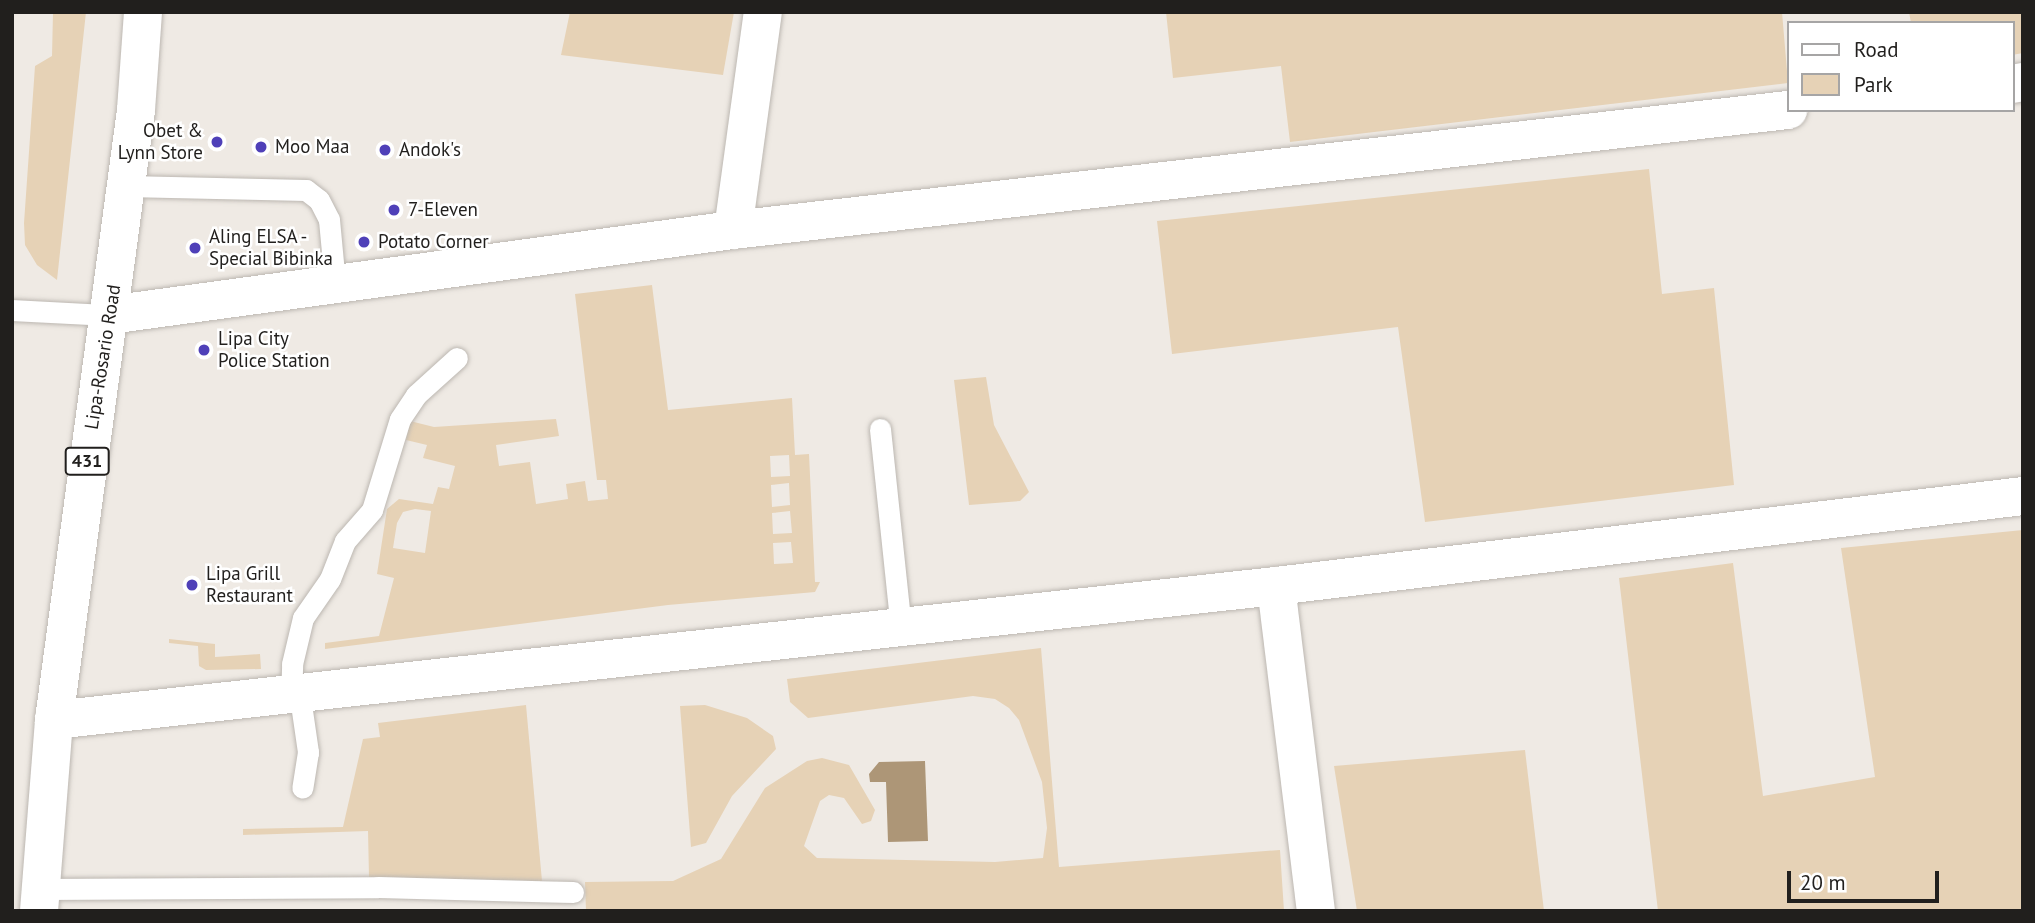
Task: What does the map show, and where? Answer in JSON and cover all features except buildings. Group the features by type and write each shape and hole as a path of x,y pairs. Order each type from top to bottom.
{"street":[{"name":"Lipa-Rosario Road","path":"39,900 54,720 126,186 144,12"},
{"path":"733,230 763,12"},
{"path":"109,315 733,230 1786,110"},
{"path":"54,720 296,697 1276,586 2023,496"},
{"path":"1276,586 1316,911"}],"lane":[{"path":"126,186 306,190 319,200 329,220 335,284"},
{"path":"12,310 109,315"},
{"path":"302,788 308,752 292,664 303,618 330,579 345,541 372,509 400,419 416,395 457,358"},
{"path":"880,429 901,628"},
{"path":"39,900 378,887 573,892"}],"green space":[{"path":"53,12 86,12 57,280 37,265 25,245 24,223 35,66 52,56"},
{"path":"570,12 734,12 723,75 561,55"},
{"path":"1166,12 1782,12 1786,59 1786,83 1290,142 1281,66 1173,78"},
{"path":"1909,12 2023,12 2023,53 2014,55 2014,21 1911,21"},
{"path":"1649,169 1662,294 1714,288 1734,485 1425,522 1398,327 1172,354 1157,221"},
{"path":"652,285 668,410 792,398 795,455 809,454 815,582 820,582 815,592 668,605 325,649 325,643 379,636 394,578 377,574 387,509 399,499 433,504 438,487 449,489 455,466 423,458 427,445 406,440 410,421 434,427 556,419 559,436 496,445 499,466 530,462 536,504 568,499 566,484 585,481 588,501 608,499 606,480 597,480 575,294","holes":["789,455 790,476 771,477 770,456","789,483 790,505 772,507 771,485","415,509 431,511 425,553 393,548 397,523 403,512","790,511 792,533 773,534 772,513","791,542 793,563 774,564 773,543"]},
{"path":"986,377 994,425 1029,492 1020,501 969,505 954,380"},
{"path":"2023,530 2023,911 1658,911 1619,578 1733,563 1763,796 1875,777 1841,548"},
{"path":"169,639 215,644 215,657 260,654 261,669 206,670 199,666 198,646 169,643"},
{"path":"1041,648 1059,867 1280,850 1284,911 586,911 585,882 673,881 721,859 765,788 807,761 822,758 849,765 875,810 871,821 862,824 844,798 829,795 820,801 804,846 817,858 995,862 1043,858 1047,828 1042,782 1019,720 1009,708 995,699 973,696 808,718 790,702 787,679"},
{"path":"526,705 542,881 369,877 368,831 243,835 243,829 343,827 363,739 380,737 378,723"},
{"path":"705,705 747,718 773,736 776,749 732,796 706,843 691,847 680,706"},
{"path":"1525,750 1544,911 1357,911 1334,766"}],"shaded area":[{"path":"925,761 928,841 888,842 886,782 870,782 869,774 879,762"}],"place":[{"name":"Obet & Lynn Store","path":"217,142"},
{"name":"Moo Maa","path":"261,147"},
{"name":"Andok's","path":"385,150"},
{"name":"7-Eleven","path":"394,210"},
{"name":"Potato Corner","path":"364,242"},
{"name":"Aling ELSA - Special Bibinka","path":"195,248"},
{"name":"Lipa City Police Station","path":"204,350"},
{"name":"Lipa Grill Restaurant","path":"192,585"}]}
